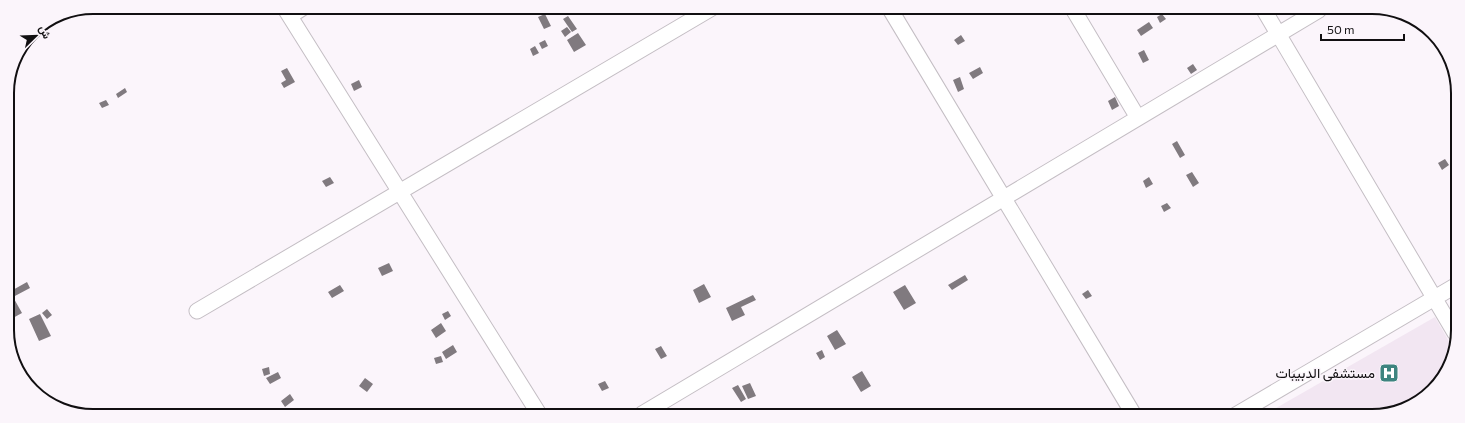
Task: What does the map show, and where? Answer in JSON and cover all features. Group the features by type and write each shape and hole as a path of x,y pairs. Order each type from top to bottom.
{"street":[{"path":"288,14 536,409"},
{"path":"197,311 702,14"},
{"path":"893,14 1130,409"},
{"path":"1077,14 1138,118"},
{"path":"1266,14 1451,326"},
{"path":"650,409 1312,14"},
{"path":"1246,409 1451,288"}],"shaded area":[{"name":"مستشفى الدبيبات","path":"1435,317 1450,342 1445,360 1438,374 1416,396 1402,403 1377,409 1274,409"}],"building":[{"path":"545,14 551,26 544,29 538,17"},
{"path":"1162,14 1166,19 1160,23 1157,17"},
{"path":"568,16 577,29 572,32 563,19"},
{"path":"1149,22 1153,28 1141,36 1137,30"},
{"path":"567,27 571,32 565,37 561,31"},
{"path":"578,33 586,45 574,52 567,40"},
{"path":"961,35 965,41 958,45 954,40"},
{"path":"545,40 548,46 542,49 539,43"},
{"path":"535,46 539,53 533,56 530,49"},
{"path":"1144,50 1149,60 1143,63 1138,53"},
{"path":"1193,64 1197,70 1191,74 1187,68"},
{"path":"980,67 983,73 973,79 969,73"},
{"path":"287,68 295,82 284,88 281,83 286,80 281,71"},
{"path":"960,77 964,89 958,92 953,80"},
{"path":"359,80 362,87 354,91 351,84"},
{"path":"125,88 127,92 118,98 116,94"},
{"path":"1115,97 1119,106 1112,110 1108,101"},
{"path":"106,100 109,105 102,108 99,103"},
{"path":"1177,141 1185,155 1180,158 1172,144"},
{"path":"1445,159 1449,165 1442,170 1438,163"},
{"path":"1192,172 1199,183 1193,187 1186,175"},
{"path":"330,177 334,183 326,187 322,181"},
{"path":"1149,177 1153,184 1146,188 1143,181"},
{"path":"1167,203 1171,208 1164,212 1161,206"},
{"path":"389,263 393,271 382,276 378,268"},
{"path":"965,275 968,280 952,290 948,285"},
{"path":"27,282 30,288 14,296 14,289"},
{"path":"704,284 711,297 699,303 693,290"},
{"path":"340,285 344,291 332,298 328,292"},
{"path":"905,285 916,303 904,310 893,292"},
{"path":"1088,290 1092,296 1086,299 1082,294"},
{"path":"753,295 756,300 741,307 745,315 732,321 726,308"},
{"path":"14,299 22,313 14,317"},
{"path":"47,309 52,315 47,319 42,313"},
{"path":"448,311 451,316 445,320 442,314"},
{"path":"40,314 51,336 39,341 29,319"},
{"path":"441,323 446,331 436,338 431,330"},
{"path":"837,330 846,344 835,350 827,336"},
{"path":"453,345 457,352 446,359 442,352"},
{"path":"661,346 667,356 661,359 655,349"},
{"path":"822,350 825,357 820,360 816,353"},
{"path":"441,356 443,362 436,364 434,358"},
{"path":"269,367 270,374 264,376 262,369"},
{"path":"862,371 871,386 861,392 852,377"},
{"path":"278,372 281,378 270,384 266,378"},
{"path":"365,378 373,384 367,392 359,386"},
{"path":"605,381 609,388 602,391 598,384"},
{"path":"750,383 756,396 748,399 742,386"},
{"path":"738,385 746,399 741,402 732,388"},
{"path":"290,394 294,400 285,407 281,401"}],"place":[{"name":"مستشفى الدبيبات","path":"1389,373"}]}
